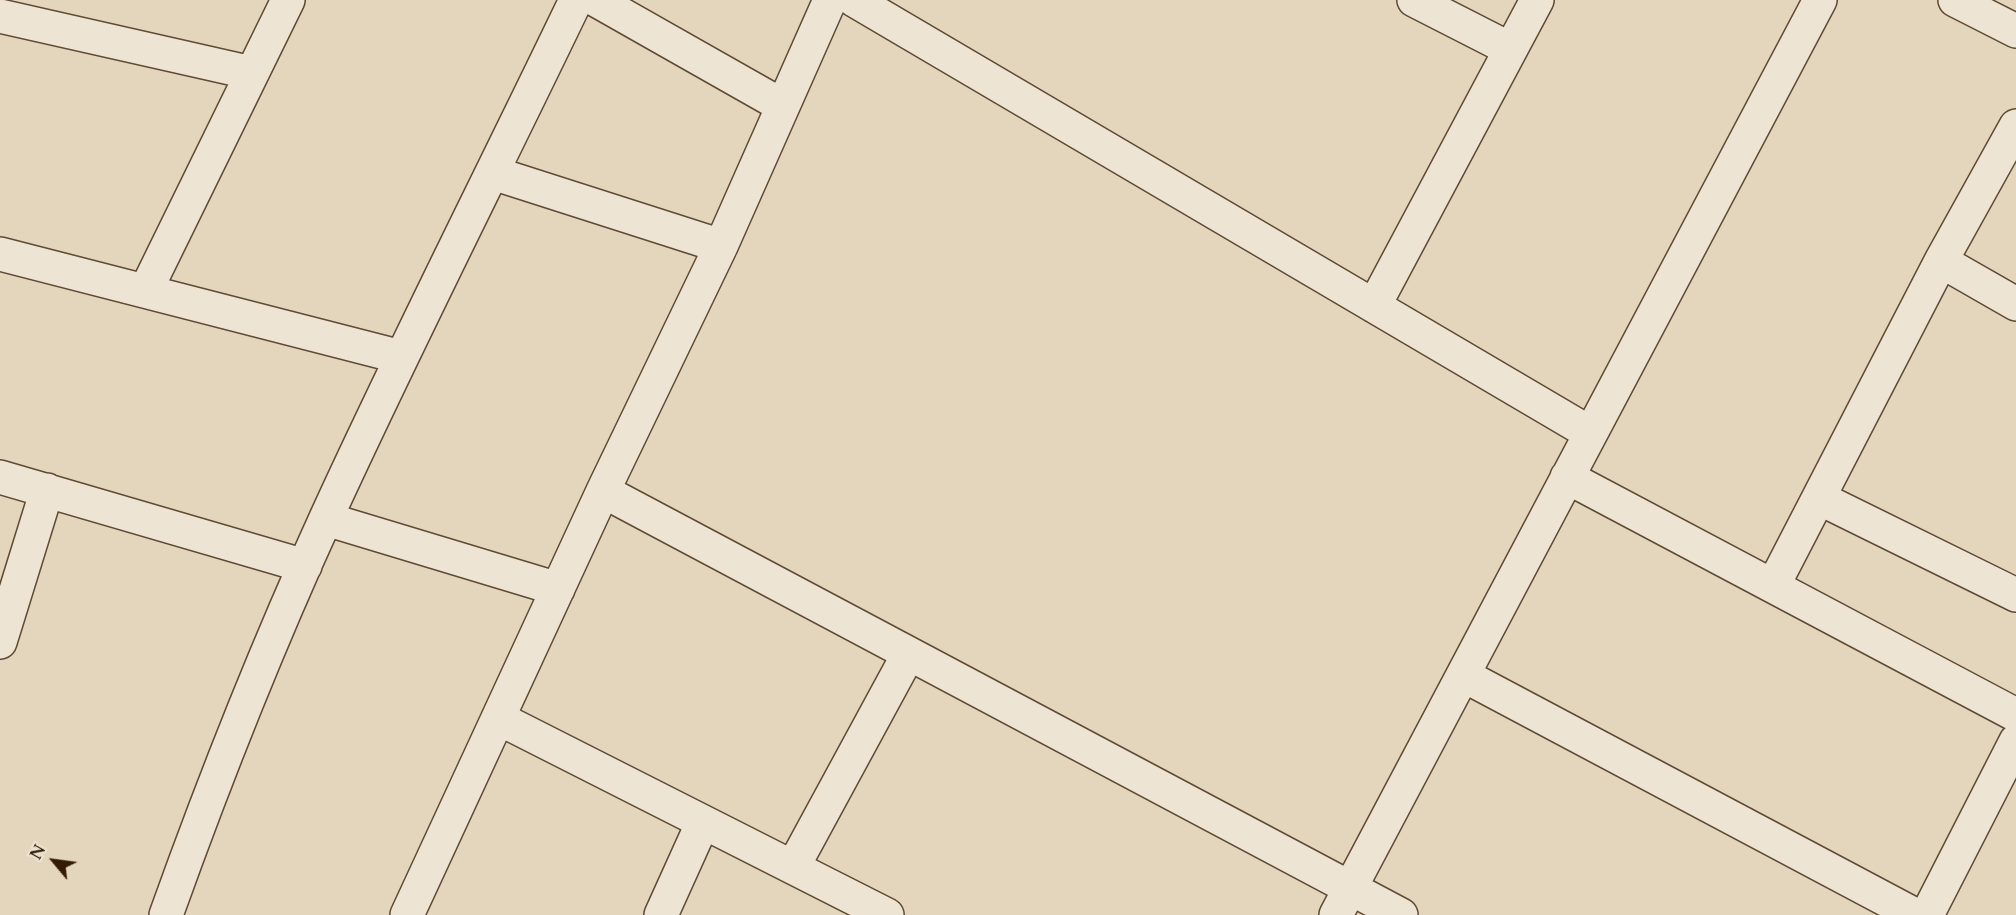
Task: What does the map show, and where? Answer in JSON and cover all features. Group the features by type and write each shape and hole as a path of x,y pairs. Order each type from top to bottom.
{"street":[{"path":"146,290 288,0"},
{"path":"166,915 241,718 326,519 401,357 576,0"},
{"path":"596,0 783,106"},
{"path":"407,915 603,491 721,246 830,0"},
{"path":"854,0 1590,433"},
{"path":"1414,0 1510,49"},
{"path":"1374,306 1537,0"},
{"path":"1343,901 1820,0"},
{"path":"1955,0 2016,31"},
{"path":"0,16 252,73"},
{"path":"1773,586 1941,261 2016,126"},
{"path":"493,173 721,246"},
{"path":"0,254 401,357"},
{"path":"1941,261 2016,304"},
{"path":"0,477 305,566"},
{"path":"1567,477 2016,715"},
{"path":"0,642 47,490"},
{"path":"603,491 908,655 1343,901 1401,915"},
{"path":"1819,498 2016,595"},
{"path":"326,519 558,589"},
{"path":"793,867 908,655"},
{"path":"1463,675 1915,915"},
{"path":"498,718 887,915"},
{"path":"1927,915 2016,741"},
{"path":"661,915 703,822"}]}
